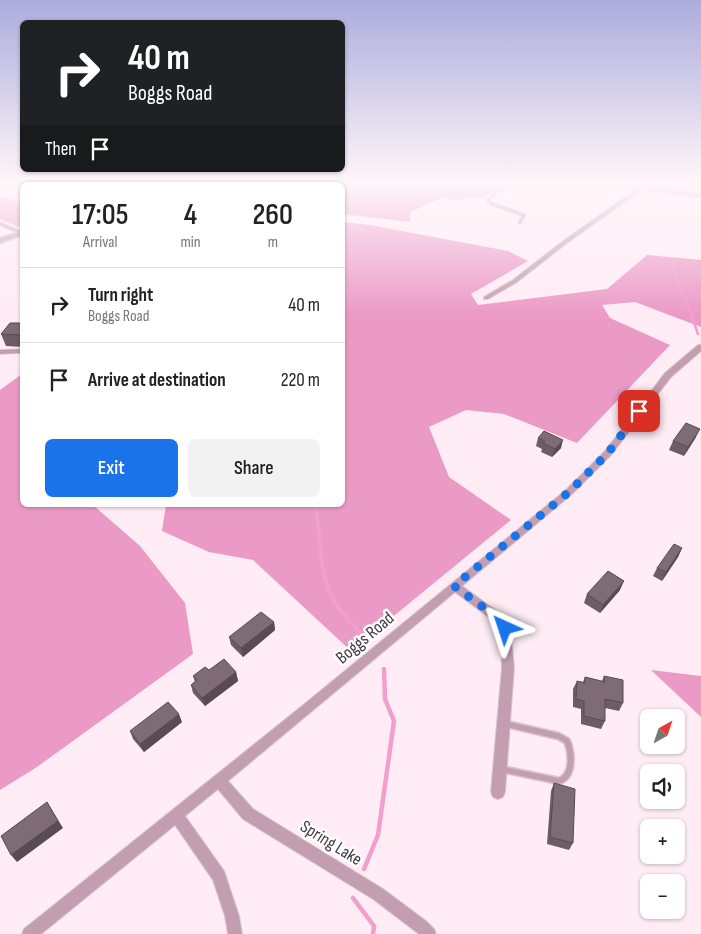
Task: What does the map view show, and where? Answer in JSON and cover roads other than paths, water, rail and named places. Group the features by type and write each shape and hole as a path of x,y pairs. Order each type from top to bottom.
{"street":[{"path":"486,298 515,281 586,228"},
{"path":"0,241 20,234"},
{"name":"Boggs Road","path":"29,934 306,710 569,492 608,453 668,375 701,347"},
{"path":"454,586 498,618 505,628 508,667 498,792"},
{"name":"Spring Lake","path":"218,780 248,814 378,894 429,934"},
{"path":"176,815 219,876 232,916 235,934"}],"lane":[{"path":"0,352 20,351"},
{"path":"500,768 559,781 565,779 569,774 570,749 567,741 558,736 503,724"}],"waterway":[{"path":"673,263 674,271 687,304"},
{"path":"687,303 698,334"},
{"path":"315,507 322,565 328,588 340,609 365,638"},
{"path":"364,869 378,835 394,721 385,699 384,669"},
{"path":"353,898 374,926 373,934"}]}
